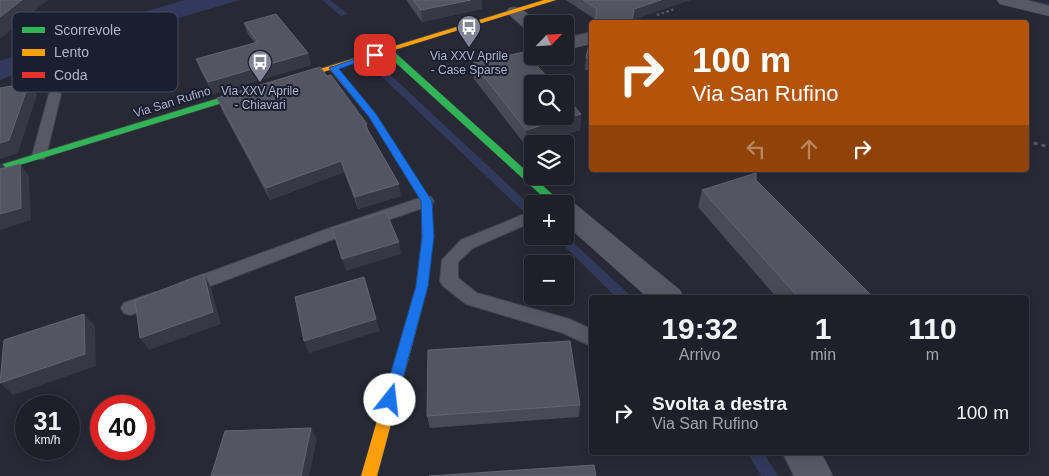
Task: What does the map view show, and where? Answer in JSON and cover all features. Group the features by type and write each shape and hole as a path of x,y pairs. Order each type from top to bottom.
{"street":[{"name":"Via San Rufino","path":"0,168 334,68 552,0"},
{"path":"1006,0 1049,11"},
{"path":"515,12 524,19"},
{"path":"574,42 589,38"},
{"path":"388,51 548,195"},
{"path":"334,68 373,116 426,201 428,237 422,286 369,476"},
{"path":"574,218 665,295"},
{"path":"802,455 814,476"}],"lane":[{"path":"39,156 55,94"},
{"path":"130,308 333,233 426,201"},
{"path":"524,219 466,244 450,260 449,281 472,299 569,327 589,337"}],"path":[{"path":"658,15 675,9"},
{"path":"1029,142 1049,147"}],"water":[{"path":"185,0 240,0 178,18 178,12 144,12"},
{"path":"12,57 12,75 0,80 0,61"}],"building":[{"path":"0,0 22,0 0,17"},
{"path":"413,0 471,0 421,10"},
{"path":"583,0 661,0 634,9 632,20 595,20 597,9"},
{"path":"276,14 308,53 208,82 196,59 258,42 244,23"},
{"path":"589,44 589,58 586,58"},
{"path":"524,52 524,65 536,65 546,75 524,75 524,125 543,125 526,130 473,63"},
{"path":"320,67 327,76 331,75 367,124 365,125 399,184 355,197 341,161 266,188 217,98"},
{"path":"12,86 12,92 26,92 9,140 0,143 0,88"},
{"path":"574,106 581,114 574,116"},
{"path":"20,164 21,208 0,214 0,169"},
{"path":"756,173 756,180 871,295 796,295 702,190"},
{"path":"386,212 399,242 342,259 332,228"},
{"path":"204,274 213,312 140,338 135,300"},
{"path":"364,277 376,319 304,341 295,297"},
{"path":"84,314 85,354 0,383 4,340"},
{"path":"570,341 580,405 427,416 428,350"},
{"path":"311,428 301,476 211,476 225,431"},
{"path":"594,465 596,476 429,476"}],"waterway":[{"path":"326,0 344,14"},
{"path":"1023,0 1049,6"},
{"path":"380,70 524,205"},
{"path":"569,245 623,295"},
{"path":"756,455 770,476"}],"traffic: fast":[{"path":"388,51 548,195"},
{"path":"0,168 252,91"}],"traffic: slow":[{"path":"252,91 552,0"},
{"path":"369,476 422,286 425,260"}],"traffic: jam":[{"path":"333,68 373,116 426,201 428,237 425,260"}],"place":[{"name":"Via XXV Aprile - Case Sparse","path":"469,48"},
{"name":"Via XXV Aprile - Chiavari","path":"260,83"}],"route":[{"path":"375,55 334,68 373,116 426,201 428,237 422,286 390,400"}]}
